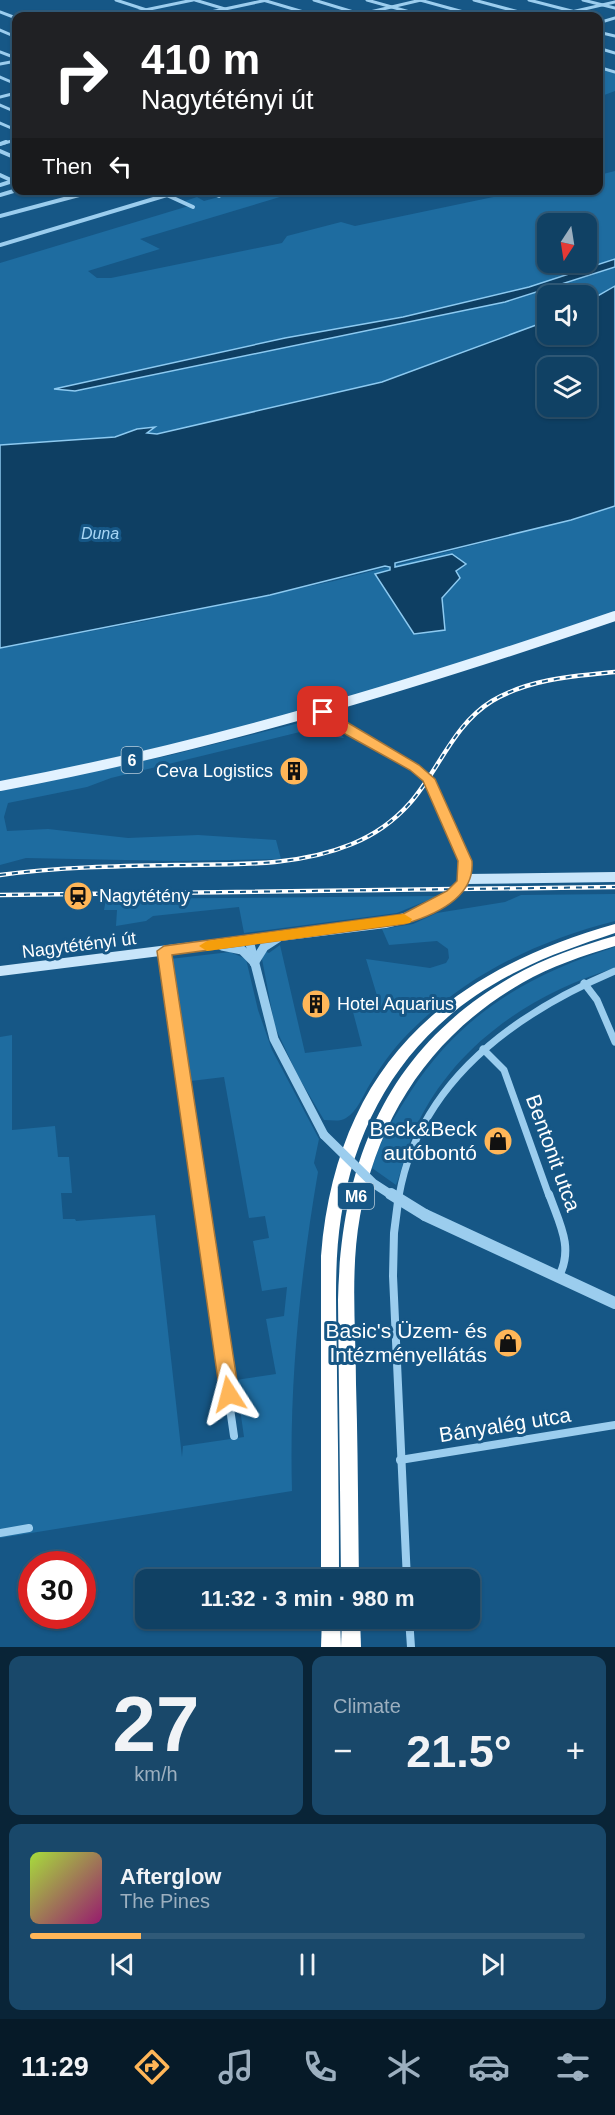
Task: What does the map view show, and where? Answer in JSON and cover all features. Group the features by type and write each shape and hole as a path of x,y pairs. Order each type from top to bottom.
{"highway":[{"name":"M6","path":"330,1569 329,1250 340,1179 355,1132 373,1096 396,1059 451,1005 487,981 526,960 615,928"},
{"name":"M6","path":"350,1569 348,1252 356,1193 377,1129 414,1066 440,1037 467,1013 501,989 540,968 615,940"},
{"path":"330,1629 331,1647"},
{"path":"351,1629 351,1647"}],"main road":[{"name":"6","path":"0,786 175,751 323,712 421,682 615,616"},
{"path":"466,879 615,877"},
{"name":"Nagytétényi út","path":"0,971 404,919 436,906 457,891 466,879"}],"street":[{"path":"116,0 152,12"},
{"path":"136,12 194,0 225,9"},
{"path":"211,12 265,0 304,12"},
{"path":"314,0 355,12"},
{"path":"367,0 410,12"},
{"path":"371,12 420,0 464,12"},
{"path":"431,3 444,0"},
{"path":"474,0 519,12"},
{"path":"529,0 573,12 615,2"},
{"path":"583,0 615,8"},
{"path":"0,216 79,195"},
{"path":"0,245 167,195 193,207"},
{"path":"323,712 352,732 415,768 429,779 465,861 466,879"},
{"path":"254,963 264,947 282,936"},
{"path":"249,940 274,1039 324,1135 373,1183 425,1215 615,1303"},
{"path":"216,945 242,950 249,954 254,963"},
{"path":"164,951 234,1436"},
{"path":"406,1569 399,1460 393,1279 395,1222 400,1190 413,1149 429,1115 460,1071 483,1049 513,1023 549,999 615,971"},
{"path":"584,983 597,1000 615,1042"},
{"name":"Bentonit utca","path":"483,1049 504,1070 565,1240 567,1261 559,1276"},
{"name":"Bányalég utca","path":"399,1460 615,1425"},
{"path":"0,1533 29,1528"},
{"path":"410,1629 411,1647"}],"shaded area":[{"path":"603,69 615,72 615,91 603,96"},
{"path":"615,171 615,259 597,265 597,213 537,213 537,273 572,273 529,287 403,317 285,338 56,389 75,391 505,302 537,292 537,326 532,328 382,382 157,434 146,433 152,428 137,429 115,437 0,445 0,263 192,205 185,201 197,197 204,201 226,195 287,195 140,239 160,249 88,271 97,278 111,278 282,243 287,236 341,222 355,226 503,195 603,195 603,174"},
{"path":"615,267 615,286 597,296 597,285 558,285"},
{"path":"615,506 615,612 333,706 323,703 321,698 314,700 316,706 311,712 0,784 0,648 141,622 334,581 571,520"},
{"path":"311,720 331,722 344,738 318,730 308,730 111,778 87,787 8,803 4,817 7,831 48,829 128,838 198,835 276,840 281,859 175,861 26,858 0,865 0,789 167,756"},
{"path":"615,894 615,921 555,940 527,952 500,965 448,998 424,1018 393,1050 350,1115 336,1121 324,1120 298,1076 275,1027 262,959 264,951 269,953 280,945 305,1053 362,1046 353,1012 381,1009 366,959 430,968 446,963 449,958 448,949 437,941 389,945 382,929 413,924 437,913 505,902 521,895"},
{"path":"438,896 397,913 244,933 239,907 153,916 146,921 116,926 117,910 104,910 106,899"},
{"path":"615,947 615,968 553,992 524,1008 497,1027 450,1072 431,1099 415,1129 396,1185 372,1168 384,1137 411,1091 452,1040 475,1019 526,984 554,970"},
{"path":"230,952 246,959 258,1010 272,1050 319,1139 314,1163 318,1172 297,1331 292,1411 292,1491 0,1538 0,1037 12,1035 12,1130 55,1126 58,1157 69,1157 72,1193 61,1193 63,1219 75,1219 76,1221 155,1215 182,1457 183,1446 244,1437 236,1380 276,1374 266,1319 284,1316 287,1287 262,1291 253,1241 269,1238 265,1216 249,1218 224,1077 191,1081 187,1073 169,964 170,959"}],"water":[{"path":"615,259 615,267 597,273 597,265"},
{"path":"572,273 596,273 558,285 537,285 537,292 505,302 75,391 54,389 285,338 403,317 529,287"},
{"name":"Duna","path":"615,286 615,506 571,520 395,563 395,567 452,554 466,564 456,571 460,578 442,598 445,630 414,634 375,574 390,570 390,567 385,566 270,595 0,648 0,445 115,437 137,429 155,427 147,433 157,434 382,382 537,325 537,345 597,345 597,296"}],"railway":[{"path":"0,875 88,867 265,863 309,857 331,851 368,836 397,816 420,790 467,722 492,701 536,683 615,672"},
{"path":"0,895 615,887"}],"slow traffic":[{"path":"207,946 404,919"}],"place":[{"name":"Ceva Logistics","path":"294,771"},
{"name":"Nagytétény","path":"78,896"},
{"name":"Hotel Aquarius","path":"316,1004"},
{"name":"Beck&Beck autóbontó","path":"498,1141"},
{"name":"Basic's Üzem- és Intézményellátás","path":"508,1343"}],"route":[{"path":"229,1394 202,1202 172,1019 164,951 404,919 436,906 457,891 466,879 465,861 429,779 415,768 352,732 323,712"}]}
